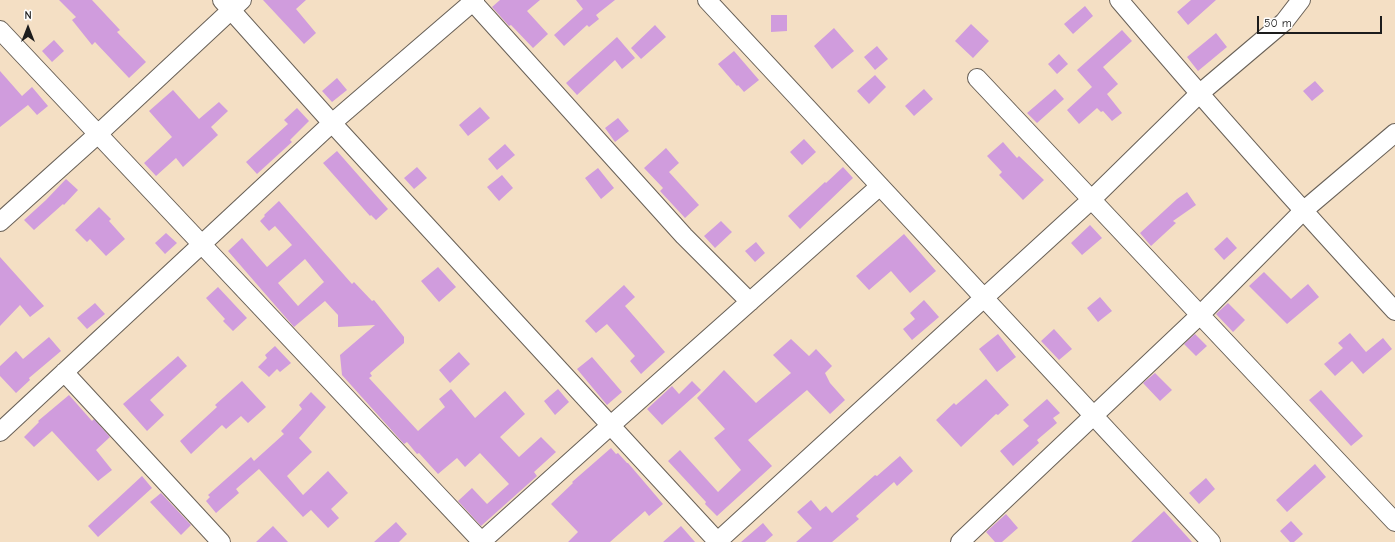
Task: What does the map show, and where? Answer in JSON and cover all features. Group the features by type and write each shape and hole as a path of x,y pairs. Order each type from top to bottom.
{"street":[{"path":"707,0 1211,542"},
{"path":"1119,0 1199,94 1303,211 1395,311"},
{"path":"0,222 98,134 232,3 332,123 717,542 1091,200 1199,94 1284,22 1301,0"},
{"path":"0,432 332,123 474,1 684,236 750,302"},
{"path":"0,30 481,542 880,186"},
{"path":"977,78 1395,522"},
{"path":"960,542 1200,315 1303,211 1395,133"},
{"path":"64,372 221,542"}],"building":[{"path":"59,0 92,0 120,30 117,32 146,62 129,78 95,42 92,45 72,20 76,17"},
{"path":"263,0 306,0 296,9 316,33 304,44"},
{"path":"500,0 540,0 527,11 548,34 533,48 511,25 509,26 492,7"},
{"path":"576,0 615,0 596,15 599,19 589,27 587,25 564,46 554,35 583,9"},
{"path":"1191,0 1216,0 1188,25 1177,12"},
{"path":"1085,6 1093,16 1073,34 1064,24"},
{"path":"771,15 787,15 787,31 771,32"},
{"path":"971,24 989,41 973,58 955,41"},
{"path":"655,25 666,37 641,59 631,48"},
{"path":"834,28 854,51 832,69 814,46"},
{"path":"1122,30 1132,41 1103,67 1118,84 1107,94 1122,113 1112,121 1103,111 1101,112 1097,108 1079,124 1067,110 1092,87 1077,70"},
{"path":"1216,33 1227,47 1198,71 1187,57"},
{"path":"617,37 635,58 622,69 615,60 577,95 566,83"},
{"path":"54,40 64,51 52,62 42,51"},
{"path":"877,46 888,59 875,70 864,57"},
{"path":"734,51 759,80 744,92 718,64"},
{"path":"1059,54 1068,64 1057,74 1048,64"},
{"path":"0,71 22,96 32,87 48,106 37,115 28,105 0,127"},
{"path":"875,75 886,87 869,104 857,91"},
{"path":"337,78 347,90 332,102 322,91"},
{"path":"1315,81 1324,91 1312,101 1303,91"},
{"path":"924,89 933,99 914,116 905,106"},
{"path":"1055,89 1064,99 1037,123 1027,113"},
{"path":"173,90 199,119 219,102 228,111 211,127 218,135 183,167 176,158 156,176 144,163 172,137 149,111"},
{"path":"480,107 490,118 468,136 459,125"},
{"path":"297,108 309,121 290,140 292,142 257,174 246,162 288,124 284,120"},
{"path":"618,118 629,131 615,142 605,128"},
{"path":"804,139 816,152 802,165 790,152"},
{"path":"1003,142 1017,158 1019,156 1044,180 1023,200 999,175 1002,172 987,156"},
{"path":"505,144 515,155 497,170 488,159"},
{"path":"666,148 679,163 669,172 699,205 685,218 660,191 663,188 644,168"},
{"path":"337,151 388,209 376,220 371,215 370,216 323,163"},
{"path":"417,167 427,178 414,189 404,178"},
{"path":"843,167 853,178 800,229 788,216"},
{"path":"598,168 614,188 601,199 585,178"},
{"path":"502,175 513,188 499,201 487,187"},
{"path":"66,179 78,190 64,205 63,204 34,230 24,220"},
{"path":"1187,192 1196,205 1173,221 1176,223 1151,246 1140,233 1177,199"},
{"path":"279,201 352,284 354,282 372,301 374,300 404,337 404,343 370,373 372,376 369,378 418,431 445,407 439,399 451,389 475,418 505,391 525,414 500,437 519,457 541,437 556,452 534,472 537,476 481,526 458,501 472,488 487,504 509,484 480,453 465,467 457,458 438,474 407,442 404,444 342,375 340,355 375,325 338,327 338,315 325,301 294,327 228,251 242,238 267,267 292,245 275,226 269,231 260,221 265,216 264,215","holes":["305,259 324,282 298,306 278,283"]},
{"path":"99,207 111,219 109,221 125,239 106,256 90,239 87,242 75,230"},
{"path":"721,221 732,232 715,248 704,236"},
{"path":"1090,225 1102,238 1082,255 1071,243"},
{"path":"166,233 177,243 165,254 155,243"},
{"path":"904,234 936,271 910,293 891,271 869,290 856,276"},
{"path":"1227,237 1237,248 1224,260 1214,249"},
{"path":"756,242 765,253 755,262 745,251"},
{"path":"0,257 44,306 30,317 20,305 0,326"},
{"path":"438,267 456,287 439,302 421,281"},
{"path":"1264,272 1291,299 1308,284 1319,297 1287,324 1249,286"},
{"path":"624,285 635,297 625,306 665,352 641,374 630,361 635,356 607,324 596,333 585,321"},
{"path":"218,287 247,318 233,331 223,321 225,319 206,298"},
{"path":"1100,297 1112,311 1098,322 1087,308"},
{"path":"924,300 939,317 912,340 903,329 915,319 910,313"},
{"path":"95,303 105,314 87,329 77,318"},
{"path":"1228,303 1245,320 1233,332 1216,314"},
{"path":"1054,329 1072,349 1059,360 1041,341"},
{"path":"1350,333 1366,352 1383,338 1392,349 1363,374 1352,361 1335,376 1324,364 1343,348 1338,343"},
{"path":"998,334 1016,357 997,372 979,349"},
{"path":"1195,334 1207,346 1196,356 1184,344"},
{"path":"49,337 61,351 29,378 30,380 16,393 0,376 0,366 16,351 23,359"},
{"path":"791,339 809,356 816,349 832,366 825,373 830,383 845,400 830,414 807,390 748,440 772,466 717,516 668,461 680,450 718,492 741,470 714,438 725,429 697,398 724,370 756,403 791,373 773,355"},
{"path":"275,346 291,363 280,372 277,369 269,377 258,367 267,358 265,355"},
{"path":"459,352 470,364 450,383 439,370"},
{"path":"178,356 187,366 150,400 164,415 147,431 123,404"},
{"path":"592,357 622,392 607,405 577,369"},
{"path":"1155,373 1172,390 1160,401 1143,383"},
{"path":"986,379 1009,405 998,415 996,414 961,447 936,420 954,403 956,405"},
{"path":"242,381 266,407 248,423 241,416 226,429 222,425 191,454 180,441 217,407 215,405"},
{"path":"692,381 701,390 662,425 647,409 672,386 679,394"},
{"path":"558,389 569,402 555,415 544,401"},
{"path":"1321,390 1363,436 1351,446 1309,400"},
{"path":"311,392 326,407 299,438 312,452 287,476 303,495 328,471 348,493 331,509 339,518 328,528 311,510 303,517 259,469 236,489 239,493 216,513 206,501 210,497 208,495 251,457 254,461 284,434 281,431 302,409 299,405"},
{"path":"69,395 92,421 94,419 110,437 96,450 112,470 98,481 52,431 34,447 24,437 39,422 38,421"},
{"path":"1047,399 1060,413 1053,418 1057,423 1037,440 1039,443 1013,466 1000,451 1029,426 1023,420"},
{"path":"611,448 628,463 663,504 649,516 645,511 610,542 568,542 578,532 551,504 573,483 572,482"},
{"path":"900,456 913,471 897,486 894,482 856,516 859,519 832,542 796,542 812,528 797,512 811,500 820,511 826,506 832,513 875,475 877,476"},
{"path":"1315,464 1326,477 1287,512 1276,500"},
{"path":"142,476 152,488 98,537 88,526"},
{"path":"1206,478 1215,489 1199,504 1189,493"},
{"path":"161,493 191,525 181,535 150,502"},
{"path":"1164,511 1192,542 1131,542"},
{"path":"1006,514 1018,528 1002,542 995,542 986,532"},
{"path":"1291,521 1303,534 1294,542 1290,542 1280,531"},
{"path":"396,522 407,534 399,542 374,542"},
{"path":"763,523 773,535 765,542 741,542"},
{"path":"273,526 288,542 256,542"},
{"path":"681,526 695,542 663,542"}]}
